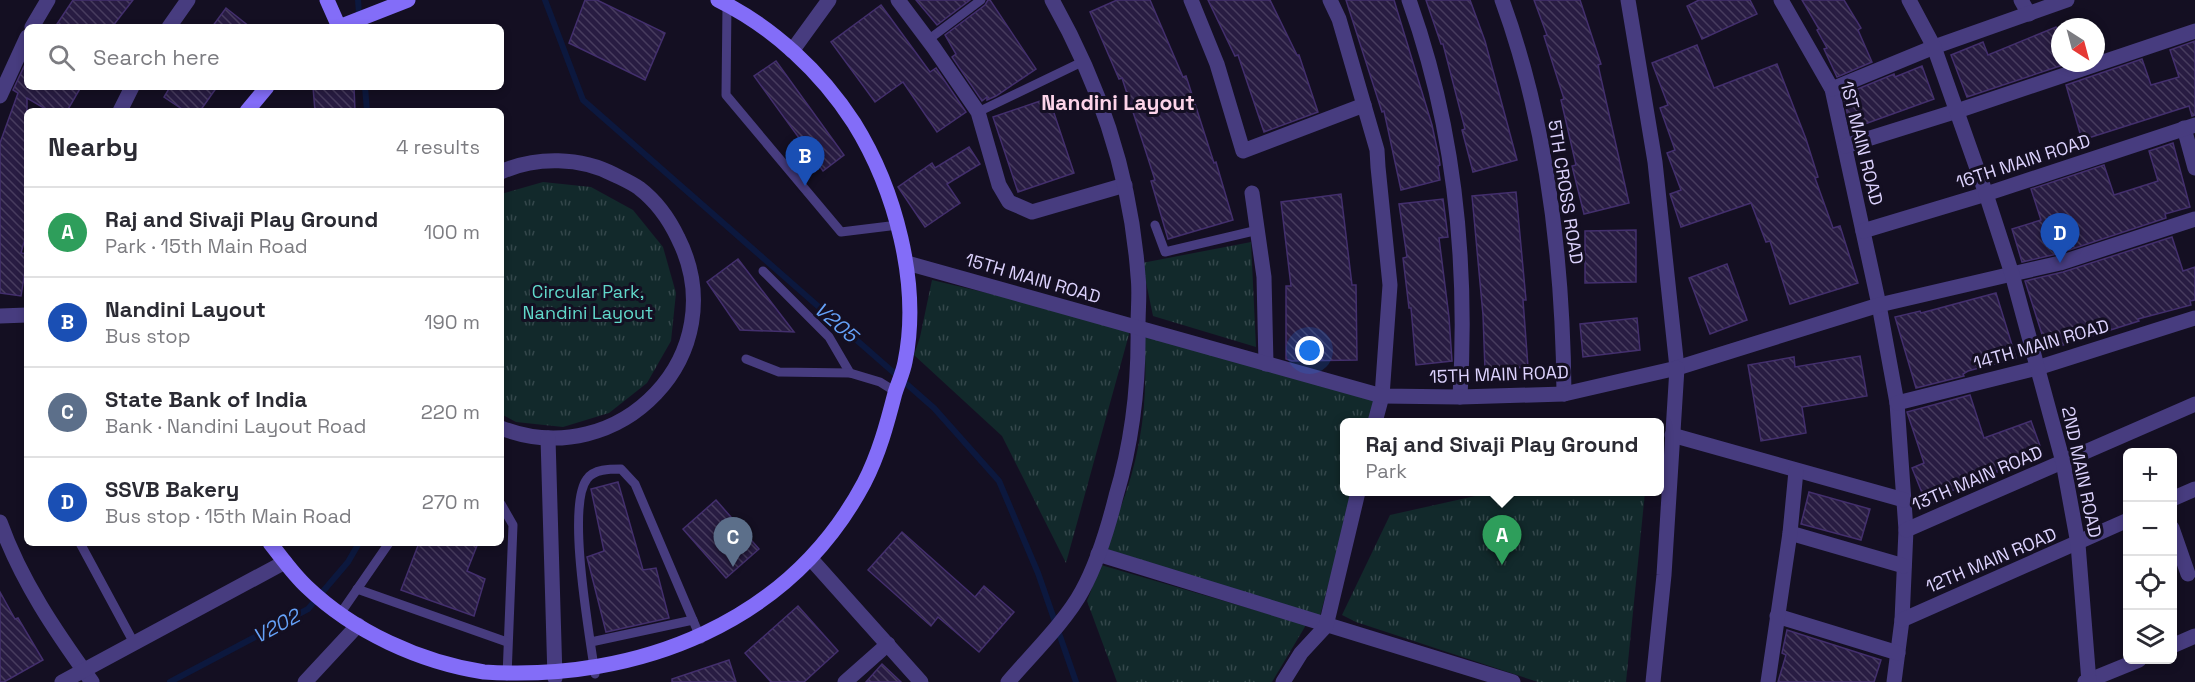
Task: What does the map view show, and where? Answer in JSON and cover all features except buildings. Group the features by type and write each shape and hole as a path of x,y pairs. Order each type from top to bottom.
{"main road":[{"path":"327,0 342,24"},
{"path":"346,24 408,0"},
{"path":"272,546 307,587 335,610 358,625 410,652 469,670 555,680 654,661 702,641 739,621 765,602 811,559 831,535 865,481 881,442 905,362 909,303 907,263 886,187 860,134 826,86 792,51 754,21 722,2"},
{"path":"250,108 265,90"}],"street":[{"path":"34,24 48,0"},
{"path":"171,24 188,0"},
{"path":"792,51 829,0"},
{"path":"898,0 978,112 999,185 1009,202 1032,212 1125,185"},
{"path":"1008,682 1051,633 1082,591 1098,554 1121,479 1130,440 1138,371 1139,278 1125,185 1103,108 1084,61 1052,0"},
{"path":"1191,0 1217,64 1243,151 1364,105"},
{"path":"1329,0 1339,20 1377,150 1390,285 1382,396 1376,418"},
{"path":"1409,0 1440,107 1457,203 1464,300 1461,397"},
{"name":"5TH CROSS ROAD","path":"1502,0 1535,115 1555,226 1564,338 1564,394"},
{"path":"1628,0 1655,162 1677,368 1664,575 1653,682"},
{"name":"1ST MAIN ROAD","path":"1781,0 1832,89 1879,305 1897,403 1906,530 1902,620 1894,682"},
{"name":"2ND MAIN ROAD","path":"1909,0 1934,47 1986,194 2012,274 2063,462 2078,544 2088,681"},
{"path":"2021,0 2029,7"},
{"path":"1832,89 2029,7 2067,0"},
{"path":"1845,146 2195,31"},
{"path":"0,96 24,44"},
{"path":"122,108 130,90"},
{"path":"2189,127 2195,168"},
{"name":"16TH MAIN ROAD","path":"1863,231 1986,194 2189,127"},
{"path":"504,171 517,165 559,160 601,168 639,188 669,218 687,256 694,298 688,341 669,379 639,410 602,431 560,440 521,436 504,429"},
{"path":"1252,192 1264,277 1266,364"},
{"name":"15TH MAIN ROAD","path":"907,263 1382,396 1461,397 1564,394 1677,368 1879,305 2060,263 2195,219"},
{"path":"0,316 24,315"},
{"name":"14TH MAIN ROAD","path":"1897,403 2037,368 2195,318"},
{"name":"13TH MAIN ROAD","path":"1906,530 2195,404"},
{"path":"1672,435 1904,500"},
{"path":"548,438 555,680"},
{"path":"1768,682 1790,533 1796,471"},
{"path":"2177,497 2195,489"},
{"path":"1283,682 1301,653 1326,626 1357,496"},
{"path":"0,522 19,566 39,603 88,676"},
{"name":"12TH MAIN ROAD","path":"1902,620 2078,544 2123,522"},
{"path":"1790,533 1904,567"},
{"path":"2177,542 2188,574"},
{"path":"1098,554 1481,677 1513,682"},
{"path":"811,559 921,682"},
{"path":"62,682 88,676 134,643 285,562"},
{"path":"1778,616 1898,653"},
{"path":"305,682 358,625"},
{"path":"2177,644 2195,636"},
{"path":"845,682 888,644"},
{"path":"2088,681 2129,664"}],"lane":[{"path":"928,40 981,0"},
{"path":"722,2 726,95 841,232 898,225"},
{"path":"978,112 1084,61"},
{"path":"1155,225 1165,252 1258,230"},
{"path":"763,271 829,337 850,373"},
{"path":"746,359 779,372 850,373 880,382 896,392"},
{"path":"595,674 578,537 579,495 587,477 604,469 621,469 635,484 702,641"},
{"path":"504,509 513,525 507,676"},
{"path":"82,546 134,643"},
{"path":"335,610 357,589 387,546"},
{"path":"357,589 507,642"},
{"path":"591,642 693,620"}],"green space":[{"name":"Circular Park, Nandini Layout","path":"543,182 591,187 633,210 663,247 676,293 671,341 647,383 609,413 563,427 516,422 504,416 504,193"},
{"path":"1251,242 1256,347 1153,316 1142,263"},
{"path":"932,280 1131,327 1066,563 1002,436 914,355"},
{"path":"1143,325 1377,402 1373,418 1340,418 1340,496 1352,496 1320,616 1103,548 1126,494 1140,440 1145,355"},
{"path":"1475,496 1645,496 1626,682 1538,682 1356,622 1342,615 1390,515"},
{"path":"1101,565 1306,625 1272,682 1117,682 1087,601"}],"waterway":[{"name":"V202","path":"358,0 360,24"},
{"name":"V205","path":"545,0 583,100 934,408 999,481 1038,573 1076,682"},
{"name":"V202","path":"365,90 367,108"},
{"name":"V202","path":"170,682 308,609 348,562 357,546"}],"place":[{"name":"Nandini Layout","path":"805,186"},
{"name":"SSVB Bakery","path":"2060,263"},
{"name":"Raj and Sivaji Play Ground","path":"1502,565"},
{"name":"State Bank of India","path":"733,567"}],"district":[{"name":"Nandini Layout","path":"1118,102"}]}
